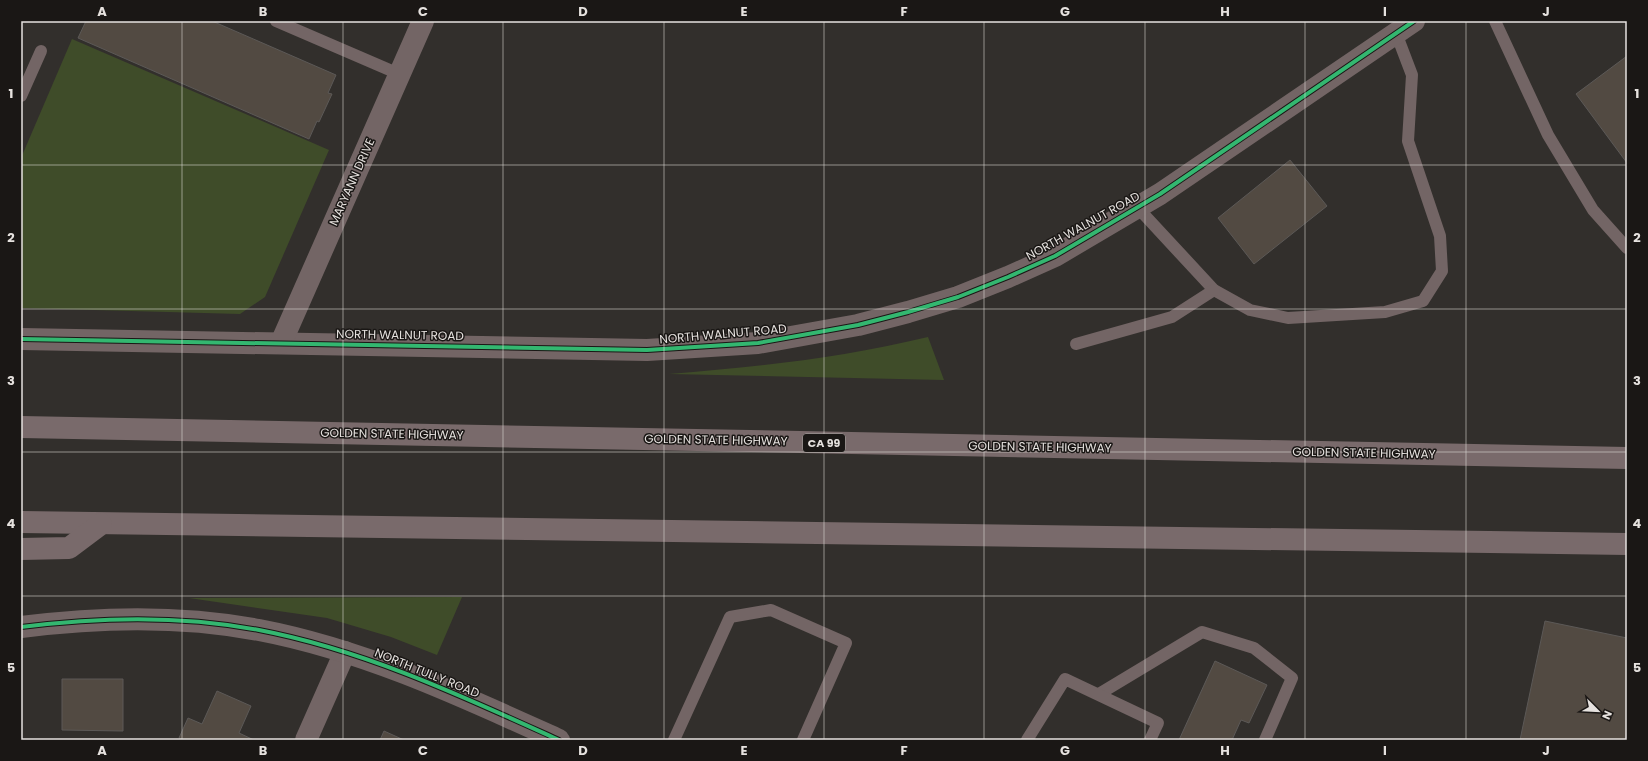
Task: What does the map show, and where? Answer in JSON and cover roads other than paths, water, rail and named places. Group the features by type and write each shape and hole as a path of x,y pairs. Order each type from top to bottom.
{"highway":[{"name":"GOLDEN STATE HIGHWAY","path":"21,427 1627,458"},
{"path":"21,522 1627,544"},
{"path":"21,549 69,548 101,524"}],"street":[{"name":"MARYANN DRIVE","path":"281,343 423,21"},
{"name":"NORTH WALNUT ROAD","path":"21,339 647,350 758,343 805,336 858,325 958,297 1055,256 1138,208 1414,21"},
{"name":"NORTH TULLY ROAD","path":"21,627 68,622 136,619 184,621 258,630 345,652 411,675 554,739"},
{"path":"306,740 345,652"}],"lane":[{"path":"276,21 399,74"},
{"path":"1495,21 1548,135 1593,210 1627,248"},
{"path":"1138,208 1214,290 1250,310 1288,318 1385,312 1423,301 1442,271 1440,236 1408,141 1412,75 1396,33"},
{"path":"21,96 41,51"},
{"path":"1076,344 1172,317 1214,290"},
{"path":"674,740 730,617 771,610 846,643 802,740"},
{"path":"1099,694 1202,632 1254,648 1292,678 1265,740"},
{"path":"1027,740 1065,679 1158,723 1150,740"}]}
